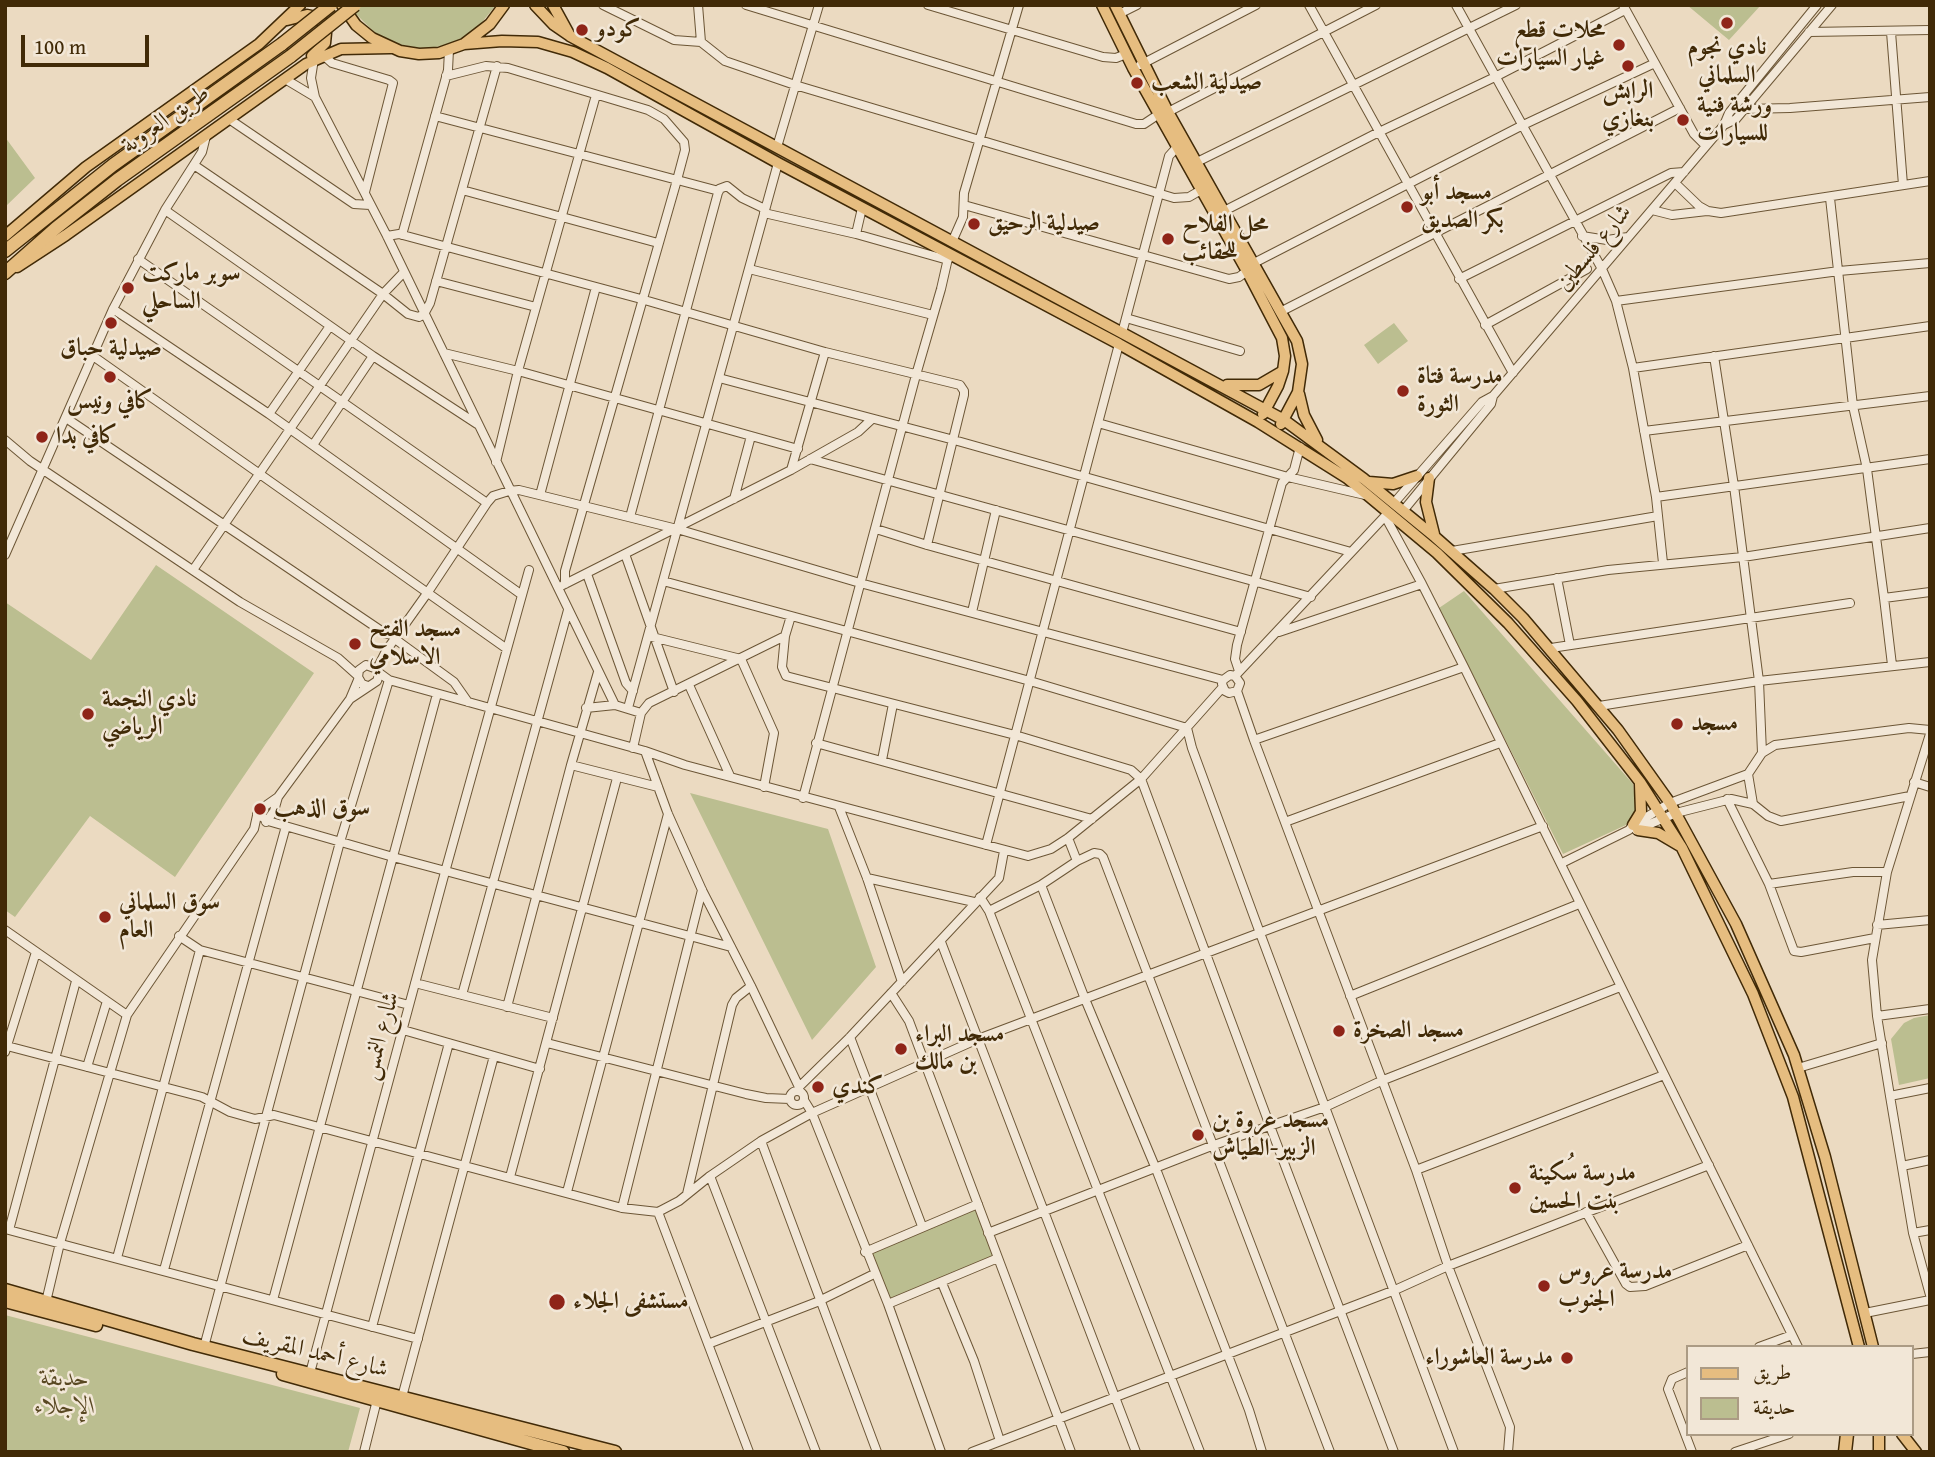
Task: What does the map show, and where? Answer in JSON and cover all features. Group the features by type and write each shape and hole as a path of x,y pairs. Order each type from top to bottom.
{"highway":[{"name":"طريق العروبة","path":"5,251 103,172 282,44 331,5"},
{"name":"طريق العروبة","path":"5,273 117,180 291,56 355,5"},
{"name":"شارع أحمد المقريف","path":"5,1290 45,1306 377,1399 502,1429 615,1452"},
{"name":"شارع أحمد المقريف","path":"5,1301 45,1306 402,1397 563,1452"}],"main road":[{"path":"5,236 86,167 259,44 300,5"},
{"path":"342,5 363,32 390,48"},
{"path":"5,273 46,250 314,59 351,47 390,48 419,54 449,50 464,44 490,24 504,5"},
{"path":"535,5 547,19 570,36 952,242 1120,338 1300,447 1338,471 1369,496 1435,537 1494,589 1551,648 1599,706 1673,808 1737,924 1773,1004 1798,1069 1825,1157 1873,1345"},
{"path":"553,5 570,36"},
{"path":"1102,5 1126,54 1138,65"},
{"path":"1117,9 1138,65 1164,113 1197,162 1220,213 1250,267 1280,312 1300,352 1302,364 1298,392 1275,432"},
{"path":"286,21 302,15 312,15 320,20 325,28 324,43 314,59"},
{"path":"464,44 526,41 573,51 948,257 1221,385 1284,420 1367,481 1393,511 1508,623 1577,701 1640,782 1682,848 1749,985 1793,1097 1859,1345"},
{"path":"1164,113 1177,147 1201,190 1220,213"},
{"path":"1250,267 1282,338 1285,356 1278,386 1258,422"},
{"path":"1221,385 1259,385 1283,370"},
{"path":"1298,392 1308,426 1321,446"},
{"path":"1367,481 1392,484 1417,476"},
{"path":"1429,478 1426,502 1435,537"},
{"path":"1640,782 1642,805 1633,828 1658,833 1682,848"},
{"path":"1904,1436 1916,1452"}],"street":[{"path":"603,5 674,40 701,42 725,61 795,85 1159,194 1184,198 1201,190"},
{"path":"698,5 701,42"},
{"path":"746,5 1136,124 1144,124 1377,5"},
{"path":"777,146 819,5"},
{"path":"928,5 1103,57 1116,58 1126,54"},
{"path":"952,242 962,217 964,193 1019,5"},
{"path":"1117,9 1137,5"},
{"path":"1138,65 1256,5"},
{"path":"1309,5 1513,373"},
{"path":"1456,5 1602,269 1616,302 1633,368 1656,497 1663,563"},
{"path":"1197,162 1516,5"},
{"name":"شارع فلسطين","path":"1393,511 1417,476 1482,402 1493,396 1724,125 1729,113 1817,5"},
{"name":"شارع فلسطين","path":"1724,125 1733,121 1745,109 1832,5"},
{"path":"1220,213 1379,132 1495,77 1624,8 1694,134 1706,146"},
{"path":"1809,32 1930,30"},
{"path":"1891,32 1903,185"},
{"path":"402,235 446,76 449,50"},
{"path":"365,192 393,83 314,59 311,78 315,97 387,236 509,491 561,585 568,610 615,705"},
{"path":"964,205 1229,279 1236,278 1250,267 1407,184 1521,126 1655,63"},
{"path":"446,76 481,67 498,66 654,113 674,130 685,146 561,585"},
{"path":"194,164 383,294 410,316 419,317 430,303 498,66"},
{"path":"285,79 315,97"},
{"path":"496,462 518,371 596,95"},
{"path":"1745,109 1930,97"},
{"path":"1280,312 1680,108"},
{"path":"435,116 719,191"},
{"path":"229,119 354,204 370,205"},
{"path":"5,555 113,309 165,210 204,148 206,136"},
{"path":"986,845 1169,156 1177,147"},
{"path":"651,626 778,163"},
{"path":"1459,279 1671,173 1684,172"},
{"path":"1652,210 1672,215 1708,211 1734,213 1930,181"},
{"path":"1675,183 1691,200 1708,211"},
{"path":"630,517 719,191 723,186 764,211 948,257 803,797"},
{"path":"462,190 658,243"},
{"path":"1830,198 1853,406 1867,469 1892,665"},
{"path":"856,234 862,208"},
{"path":"165,210 373,356 477,424"},
{"path":"387,236 402,235 963,388 964,396 954,440 927,545"},
{"path":"1582,236 1607,240 1628,237"},
{"path":"138,259 486,503"},
{"path":"1616,302 1839,271 1930,262"},
{"path":"749,269 933,315"},
{"path":"1485,325 1587,270"},
{"path":"193,570 383,294 404,272"},
{"path":"436,281 536,307"},
{"path":"540,495 596,287"},
{"path":"113,309 270,414 522,594"},
{"path":"1126,318 1240,351"},
{"path":"270,414 330,326"},
{"path":"1633,368 1930,326"},
{"path":"791,470 825,352"},
{"path":"444,353 797,449"},
{"path":"93,356 507,649"},
{"path":"313,445 373,356"},
{"path":"1714,356 1753,618 1762,753"},
{"path":"719,378 954,440 1351,552"},
{"name":"شارع فلسطين","path":"1393,511 1429,478 1491,404 1493,396"},
{"path":"1644,431 1930,396"},
{"path":"66,418 386,634"},
{"path":"561,585 791,470 858,432 872,419"},
{"path":"1098,423 1288,477 1369,496"},
{"path":"734,499 751,436"},
{"path":"5,440 30,461 240,602 338,658 388,679 764,787 1028,856 1036,855 1068,838 1141,779 1223,684 1226,677 1237,673 1279,632 1351,552 1393,511 1422,584 1562,863 1579,904 1797,1345"},
{"path":"5,447 30,461"},
{"path":"1300,447 1294,470 1282,483 1241,632 1236,659 1240,683 1237,691 1416,1170 1448,1266 1510,1427 1508,1452"},
{"path":"810,459 1311,597"},
{"path":"1656,497 1930,460"},
{"path":"350,699 368,686 373,671 486,503 493,496 509,491 540,495 677,529 1223,684 1229,693 1237,691"},
{"path":"972,612 996,510"},
{"path":"1452,551 1658,516"},
{"path":"1494,589 1663,563 1743,557 1930,528"},
{"path":"876,529 1241,632"},
{"path":"625,554 651,626 652,637 674,692"},
{"name":"شارع النمس","path":"310,1373 529,570"},
{"path":"587,574 626,683 633,691"},
{"path":"1557,578 1570,645"},
{"path":"663,580 1030,681 1186,728"},
{"path":"1279,632 1422,584"},
{"path":"1884,598 1930,592"},
{"path":"1551,648 1850,603"},
{"path":"462,995 568,610"},
{"path":"791,616 785,636 783,674 1015,735 1131,770 1141,779 1394,1452"},
{"path":"633,748 641,713 649,703 785,636"},
{"path":"628,708 652,637"},
{"path":"652,637 741,659"},
{"path":"395,639 454,682 468,702"},
{"path":"338,658 368,686"},
{"path":"741,659 774,733 764,787"},
{"path":"1599,706 1759,681 1930,662"},
{"path":"1254,740 1464,667"},
{"path":"254,829 268,821 278,797 350,699 358,677 373,671"},
{"path":"507,1007 586,708 598,672"},
{"path":"204,1346 340,842 388,679"},
{"path":"689,685 730,776"},
{"path":"273,1300 437,694"},
{"path":"882,760 893,704"},
{"path":"586,708 615,705 641,713"},
{"path":"1186,728 1454,1452"},
{"path":"1562,863 1673,808 1703,790 1748,774 1762,753 1775,745 1909,728 1930,732 1887,872 1872,960 1877,1016 1913,1233 1930,1297 1865,1313"},
{"path":"816,743 1092,819"},
{"path":"1285,822 1500,743"},
{"path":"645,751 668,814 702,890 812,1113 865,1252 888,1304 941,1452"},
{"path":"571,765 658,787"},
{"path":"1748,774 1753,804"},
{"path":"510,1177 617,778"},
{"path":"1914,782 1930,787"},
{"path":"1703,790 1708,804"},
{"path":"1673,808 1736,799 1753,804 1768,816 1781,821 1910,796"},
{"path":"45,1306 60,1243 127,1015 178,936 254,829 257,814 266,804 278,797"},
{"path":"1727,799 1769,884 1794,951 1875,938"},
{"path":"164,1270 283,825 266,804"},
{"path":"839,807 867,878 902,982"},
{"path":"257,814 268,821 445,872 732,947"},
{"path":"566,1192 668,814"},
{"path":"36,952 6,1049 56,1059 202,1097 230,1112 255,1119 274,1115 622,1208 658,1212 761,1141 812,1113 978,1040 1543,826"},
{"path":"1068,838 1077,861"},
{"path":"790,1099 792,1093 850,1037 999,878 1004,851"},
{"path":"989,911 1041,885 1077,861 1094,853 1103,857 1330,1452"},
{"path":"1769,884 1853,872 1887,872"},
{"path":"867,878 977,900 989,911 1200,1452"},
{"path":"1041,885 1156,1169 1262,1452"},
{"path":"622,1208 702,890"},
{"path":"1350,996 1579,904"},
{"path":"1877,925 1930,920"},
{"path":"5,930 127,1015"},
{"path":"178,936 200,950 409,1005"},
{"path":"941,942 1136,1452"},
{"path":"117,1258 200,950"},
{"path":"76,981 7,1229 418,1339"},
{"path":"415,983 553,1018"},
{"path":"687,1194 732,1005 742,992 751,986"},
{"path":"988,1233 1214,1145 1325,1107 1381,1081 1620,987"},
{"path":"891,993 909,1021 1072,1452"},
{"path":"88,1067 107,1001"},
{"path":"1877,1016 1930,1009"},
{"path":"403,1030 540,1069"},
{"path":"850,1037 922,1226"},
{"path":"547,1043 766,1098 790,1099 797,1105 804,1100"},
{"path":"1798,1069 1882,1043"},
{"path":"372,1327 449,1044"},
{"path":"402,1397 494,1056"},
{"path":"1416,1170 1664,1075"},
{"path":"1890,1096 1930,1088"},
{"path":"761,1141 877,1452"},
{"path":"1902,1166 1930,1160"},
{"path":"972,1452 1395,1290 1448,1266 1709,1165"},
{"path":"710,1176 816,1452"},
{"path":"865,1252 978,1204"},
{"path":"658,1212 749,1452"},
{"path":"1586,1212 1630,1287 1645,1286 1748,1245"},
{"path":"1913,1233 1930,1230"},
{"path":"888,1304 998,1258"},
{"path":"708,1344 820,1301 874,1274"},
{"path":"942,1283 974,1361 1000,1441"},
{"path":"1764,1345 1792,1335"},
{"path":"1686,1373 1672,1379 1668,1389 1692,1452"},
{"path":"364,1452 377,1399"},
{"path":"1735,1452 1782,1436"}],"green space":[{"path":"351,5 496,5 474,32 451,44 425,49 398,44 375,33"},
{"name":"نادي نجوم السلماني","path":"1687,5 1761,5 1729,40"},
{"path":"5,137 35,178 5,207"},
{"path":"1394,323 1408,341 1378,364 1364,345"},
{"name":"نادي النجمة الرياضي","path":"156,565 314,673 175,877 90,816 15,917 5,910 5,602 91,660"},
{"path":"1464,591 1633,784 1636,810 1626,825 1563,854 1439,608"},
{"path":"690,793 828,829 876,967 812,1040"},
{"path":"1930,1015 1930,1078 1899,1085 1891,1039 1904,1023"},
{"path":"977,1205 998,1258 888,1304 866,1252"},
{"name":"حديقة الإجلاء","path":"5,1315 360,1408 348,1452 5,1452"}],"place":[{"name":"نادي نجوم السلماني","path":"1727,23"},
{"name":"كودو","path":"582,30"},
{"name":"محلات قطع غيار السيارات","path":"1619,45"},
{"name":"الرابش بنغازي","path":"1628,66"},
{"name":"صيدلية الشعب","path":"1137,83"},
{"name":"ورشة فنية للسيارات","path":"1683,120"},
{"name":"مسجد أبو بكر الصديق","path":"1407,207"},
{"name":"صيدلية الرحيق","path":"974,224"},
{"name":"محل الفلاح للحقائب","path":"1168,239"},
{"name":"سوبر ماركت الساحلي","path":"128,288"},
{"name":"صيدلية حباق","path":"111,323"},
{"name":"كافي ونيس","path":"110,377"},
{"name":"مدرسة فتاة الثورة","path":"1403,391"},
{"name":"كافي بدا","path":"42,437"},
{"name":"مسجد الفتح الاسلامي","path":"355,644"},
{"name":"نادي النجمة الرياضي","path":"88,714"},
{"name":"مسجد","path":"1677,724"},
{"name":"سوق الذهب","path":"260,809"},
{"name":"سوق السلماني العام","path":"105,917"},
{"name":"مسجد الصخرة","path":"1339,1031"},
{"name":"مسجد البراء بن مالك","path":"901,1049"},
{"name":"كندي","path":"818,1087"},
{"name":"مسجد عروة بن الزبير-الطياش","path":"1198,1135"},
{"name":"مدرسة سُكينة بنت الحسين","path":"1515,1188"},
{"name":"مدرسة عروس الجنوب","path":"1544,1286"},
{"name":"مستشفى الجلاء","path":"557,1302"},
{"name":"مدرسة العاشوراء","path":"1567,1358"}]}
